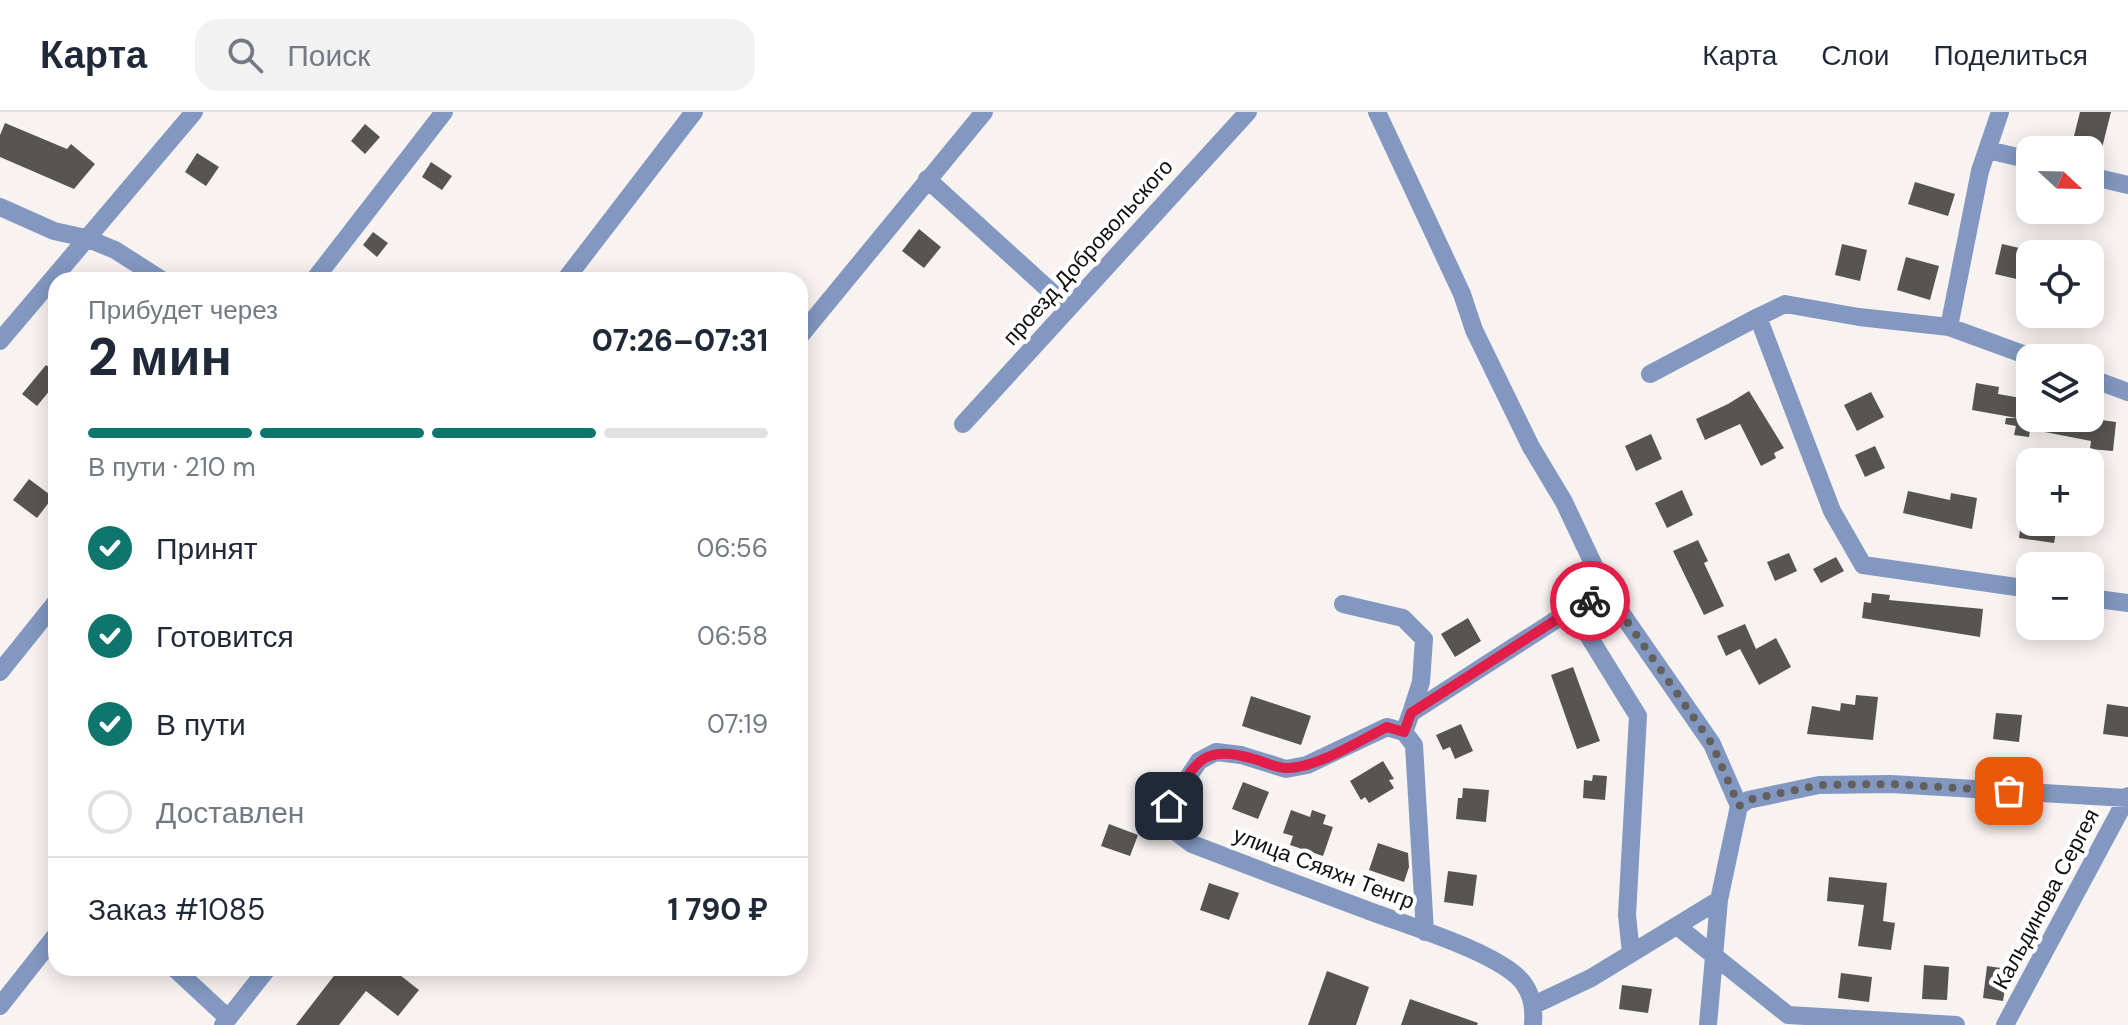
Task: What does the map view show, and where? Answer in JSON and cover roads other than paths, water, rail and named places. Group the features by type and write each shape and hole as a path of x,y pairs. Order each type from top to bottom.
{"street":[{"path":"58,272 194,112"},
{"path":"320,272 444,112"},
{"path":"571,272 694,112"},
{"path":"808,326 984,112"},
{"name":"проезд Добровольского","path":"963,424 1248,112"},
{"path":"1377,112 1462,294 1474,330 1531,447 1564,502 1606,591 1712,744 1739,806 1719,900 1708,1025"},
{"path":"1949,327 1980,171 2000,112"},
{"path":"1988,150 2016,157"},
{"path":"927,179 1069,308"},
{"path":"2104,179 2128,185"},
{"path":"0,207 54,231 86,238 115,250 149,272"},
{"path":"0,341 48,284"},
{"path":"1650,374 1785,304 1859,317 1949,327 2016,351"},
{"path":"1758,317 1832,511 1863,565 2016,587"},
{"path":"2104,383 2128,392"},
{"path":"1411,713 1606,591"},
{"path":"2104,600 2128,603"},
{"path":"1343,604 1403,618 1424,639 1421,682 1404,732"},
{"path":"1573,611 1638,716 1627,915 1631,953"},
{"path":"0,672 48,612"},
{"name":"улица Сяяхн Тенгр","path":"1425,932 1414,745 1404,732 1387,727 1307,765 1286,769 1241,755 1216,752 1199,761 1169,806 1172,829 1192,844 1484,956 1508,968 1524,984 1534,1005"},
{"path":"1739,806 1748,800 1819,785 1891,784 2128,797"},
{"name":"Кальдинова Сергея","path":"2005,1025 2128,797"},
{"path":"1533,1025 1534,1005 1591,978 1719,900"},
{"path":"1677,926 1788,1015 1956,1025"},
{"path":"0,1006 48,945"},
{"path":"182,976 226,1022 262,976"}]}
